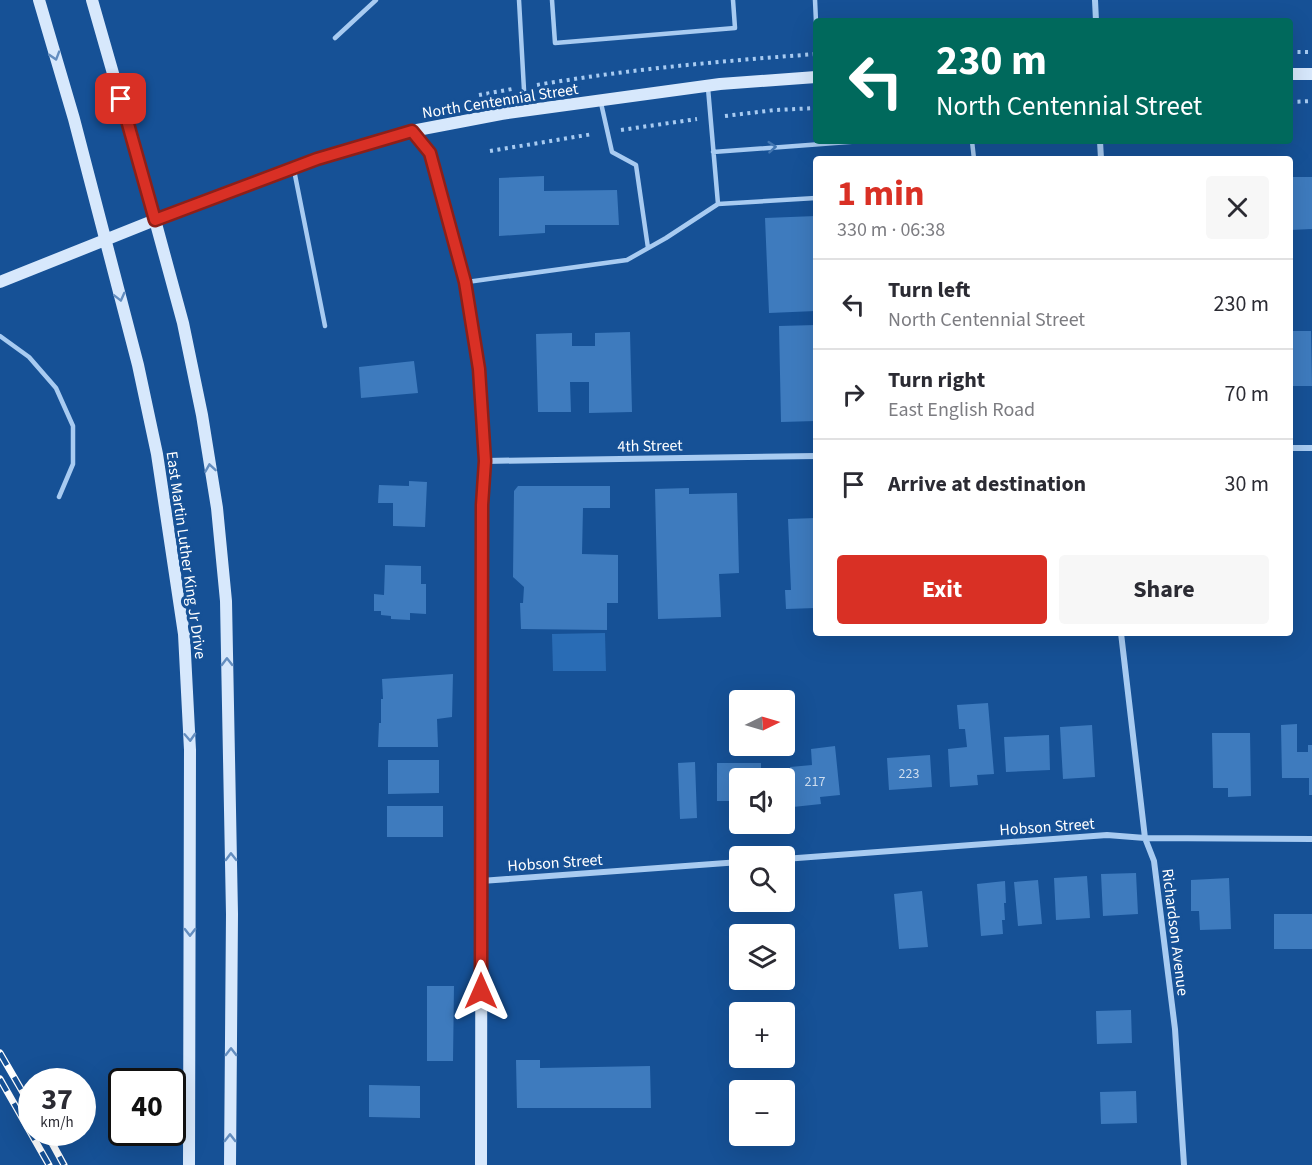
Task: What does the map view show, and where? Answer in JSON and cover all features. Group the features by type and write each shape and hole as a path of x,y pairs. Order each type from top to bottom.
{"main road":[{"name":"East Martin Luther King Jr Drive","path":"39,0 74,119 138,365 157,454 184,634 190,750 189,1165"},
{"name":"East Martin Luther King Jr Drive","path":"92,0 183,323 202,415 217,508 226,601 232,914 230,1165"},
{"path":"1293,74 1312,74"},
{"name":"North Centennial Street","path":"0,282 317,159 412,131 600,100 708,86 813,77"},
{"path":"412,131 430,153 465,282 479,369 485,461 482,505 481,1165"}],"street":[{"path":"1095,0 1096,18"},
{"path":"1293,448 1312,448"},
{"name":"4th Street","path":"485,461 813,456"},
{"name":"Richardson Avenue","path":"1121,636 1144,838 1154,861 1174,1029 1184,1165"},
{"name":"Hobson Street","path":"795,858 1107,835 1144,838 1312,839"},
{"name":"Hobson Street","path":"481,881 729,863"}],"lane":[{"path":"335,38 376,0"},
{"path":"519,0 525,111"},
{"path":"552,0 555,43 735,28 733,0"},
{"path":"815,0 816,18"},
{"path":"708,86 718,204"},
{"path":"600,100 612,152 636,165 648,248"},
{"path":"713,152 821,144"},
{"path":"294,168 325,326"},
{"path":"465,282 627,260 718,204 813,198"},
{"path":"0,336 29,357 56,388 73,426 73,464 59,497"}],"path":[{"path":"1293,52 1312,51"},
{"path":"531,86 594,75 710,62 813,54"},
{"path":"479,95 520,88"},
{"path":"1293,102 1312,101"},
{"path":"490,152 651,125 775,110 813,108"}],"shaded area":[{"path":"605,633 606,671 553,671 552,634"}],"building":[{"path":"544,176 544,191 617,190 619,225 545,225 545,233 499,236 499,178"},
{"path":"1293,177 1312,177 1312,229 1293,230"},
{"path":"813,216 813,311 769,313 765,218"},
{"path":"813,325 813,421 781,422 779,326"},
{"path":"1293,331 1311,331 1312,386 1293,386"},
{"path":"630,332 632,412 589,413 589,382 570,382 571,412 538,412 536,334 572,333 572,346 595,346 595,333"},
{"path":"414,361 418,393 361,398 359,367"},
{"path":"409,481 427,482 425,527 393,526 393,503 378,503 379,485 409,486"},
{"path":"518,486 610,486 610,508 583,508 582,554 618,555 618,603 607,603 607,630 521,629 520,603 523,603 524,587 513,577 514,491"},
{"path":"689,488 689,494 737,493 739,573 719,574 721,617 658,619 655,489"},
{"path":"813,518 813,608 786,609 785,590 791,590 788,519"},
{"path":"385,565 421,566 421,584 426,584 426,614 410,613 410,620 391,619 391,616 381,615 381,611 374,611 374,594 384,595"},
{"path":"453,674 452,717 437,719 438,747 378,747 381,699 383,699 382,679"},
{"path":"988,703 994,774 977,775 978,785 950,787 948,749 967,747 965,729 959,729 957,705"},
{"path":"1297,724 1297,752 1308,752 1308,745 1312,745 1312,795 1309,795 1309,778 1282,778 1281,725"},
{"path":"1092,725 1095,777 1063,779 1060,727"},
{"path":"1212,733 1250,733 1251,796 1228,797 1228,788 1213,788"},
{"path":"1049,735 1050,770 1006,772 1004,737"},
{"path":"835,746 840,795 820,797 821,804 795,807 795,768 790,767 812,765 811,749"},
{"path":"930,755 932,787 889,790 887,758"},
{"path":"388,760 439,760 439,793 388,794"},
{"path":"695,762 697,818 680,819 678,763"},
{"path":"717,763 761,763 761,768 729,768 729,801 717,801"},
{"path":"387,806 443,806 443,837 387,837"},
{"path":"1136,873 1138,914 1103,916 1101,874"},
{"path":"1087,876 1090,918 1056,920 1054,878"},
{"path":"1229,878 1231,929 1200,930 1199,911 1191,911 1191,880"},
{"path":"1038,880 1042,924 1018,926 1014,882"},
{"path":"1005,881 1006,903 1004,903 1005,920 1002,920 1003,934 981,936 977,884"},
{"path":"922,891 928,947 899,949 894,894"},
{"path":"1274,914 1312,914 1312,949 1274,949"},
{"path":"427,986 454,986 453,1061 427,1061"},
{"path":"1131,1010 1132,1043 1097,1044 1096,1011"},
{"path":"516,1060 540,1060 540,1068 650,1066 651,1108 517,1108"},
{"path":"369,1085 420,1086 420,1118 369,1117"},
{"path":"1136,1091 1137,1123 1101,1124 1100,1092"}],"railway":[{"path":"0,1053 18,1084"},
{"path":"0,1079 49,1165"},
{"path":"54,1146 64,1165"}],"route":[{"path":"121,99 155,220 317,159 412,131 430,153 465,282 479,369 485,461 482,505 481,991"}]}
